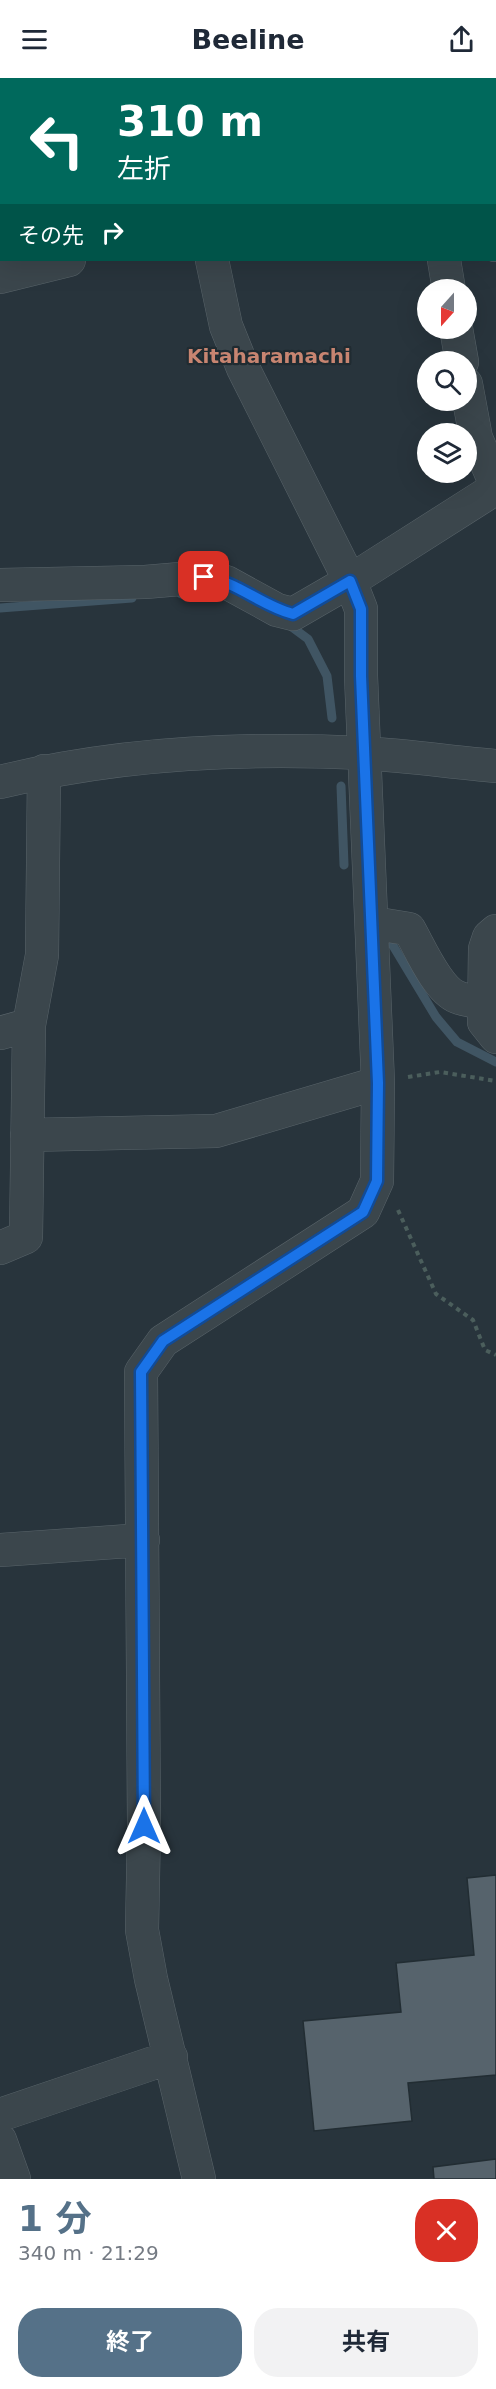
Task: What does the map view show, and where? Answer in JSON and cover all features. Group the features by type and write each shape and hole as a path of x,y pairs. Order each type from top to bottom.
{"street":[{"path":"94,78 122,78"},
{"path":"0,277 65,261"},
{"path":"200,2179 151,1979 142,1930 144,1826 141,1372 163,1341 363,1212 377,1181 378,1083 361,676 361,609 350,581 243,368 226,327 212,261"},
{"path":"444,261 447,279"},
{"path":"0,584 144,582 204,577 226,582 277,610 293,614 350,581 496,487 476,438 471,411"},
{"path":"0,782 44,771 128,760 239,751 365,753 496,766"},
{"path":"0,1248 26,1237 27,1135 15,1029 42,955 44,771"},
{"path":"372,923 409,929 444,989 454,997 484,1002"},
{"path":"496,931 489,937 485,949 484,1002 484,1022 496,1037"},
{"path":"27,1135 216,1131 378,1083"},
{"path":"0,1550 142,1540"},
{"path":"0,2115 171,2057"},
{"path":"0,2140 14,2179"}],"path":[{"path":"378,1083 440,1072 496,1081"},
{"path":"377,1181 394,1202 436,1294 473,1320 485,1350 496,1355"}],"building":[{"path":"496,1875 496,2075 408,2083 412,2121 314,2131 303,2021 401,2012 396,1963 474,1955 467,1878"},
{"path":"496,2159 496,2179 434,2179 433,2167"}],"waterway":[{"path":"181,594 218,595"},
{"path":"0,608 132,598"},
{"path":"285,622 308,639 327,676 332,718"},
{"path":"341,786 344,865"},
{"path":"389,939 436,1017 457,1042 496,1062"}],"district":[{"name":"Kitaharamachi","path":"269,356"}],"route":[{"path":"144,1826 141,1372 163,1341 363,1212 377,1181 378,1083 361,676 361,609 350,581 293,614 277,610 226,582 204,577"}]}
